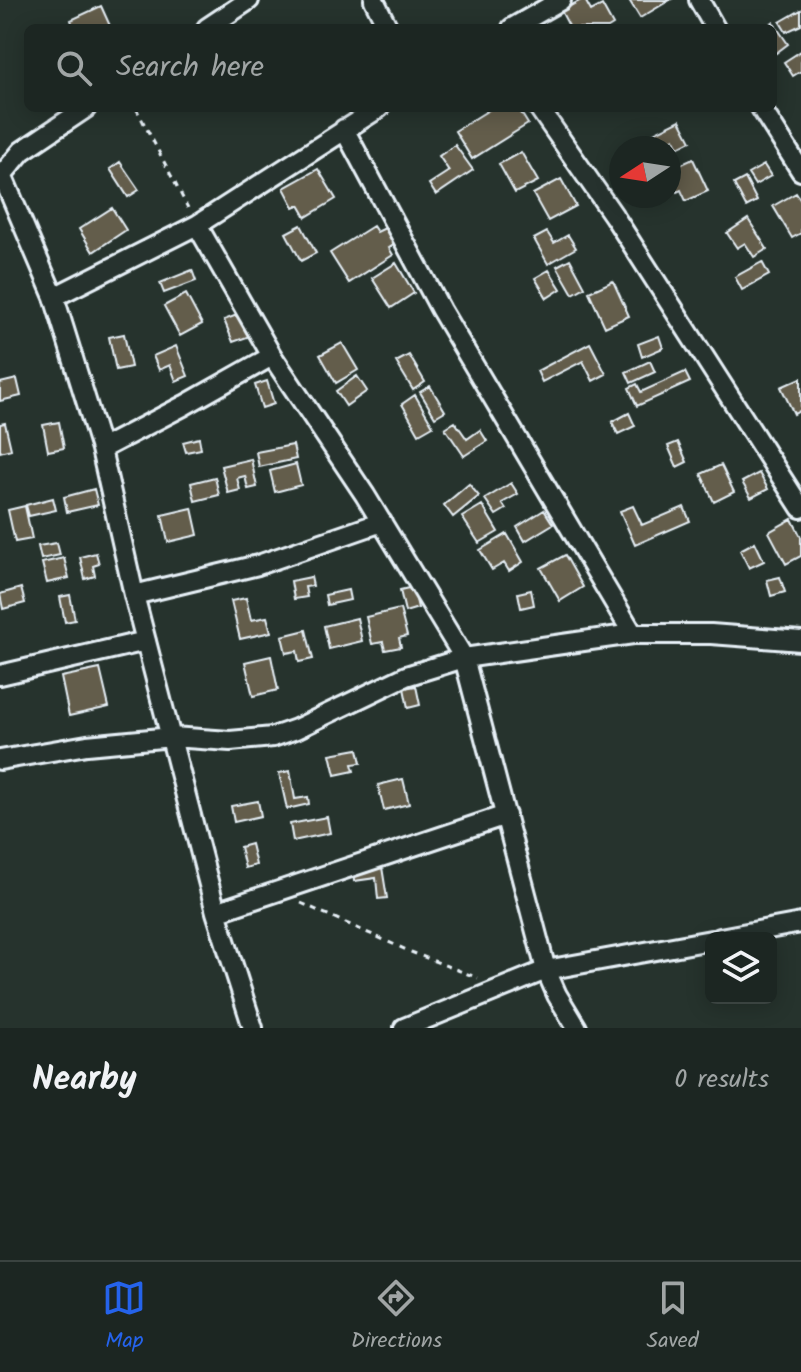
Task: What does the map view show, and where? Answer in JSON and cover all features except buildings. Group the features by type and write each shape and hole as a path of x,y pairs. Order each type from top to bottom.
{"street":[{"path":"213,24 249,0"},
{"path":"374,0 386,24"},
{"path":"519,24 561,0"},
{"path":"699,0 713,24"},
{"path":"80,112 22,151 1,173 54,297 101,449 134,595 216,912 253,1028"},
{"path":"54,297 197,225 372,112"},
{"path":"542,112 614,216 801,508"},
{"path":"764,112 801,171"},
{"path":"344,129 441,310 633,634"},
{"path":"197,225 272,356 382,522 464,658 546,970 577,1028"},
{"path":"101,449 272,356"},
{"path":"134,595 258,565 382,522"},
{"path":"0,760 87,745 172,737 230,741 273,737 406,676 464,658 633,634 711,634 801,641"},
{"path":"0,675 146,641"},
{"path":"216,912 506,815"},
{"path":"752,932 801,923"},
{"path":"404,1028 546,970 705,941"}],"path":[{"path":"138,112 197,225"},
{"path":"276,892 502,988"}]}
